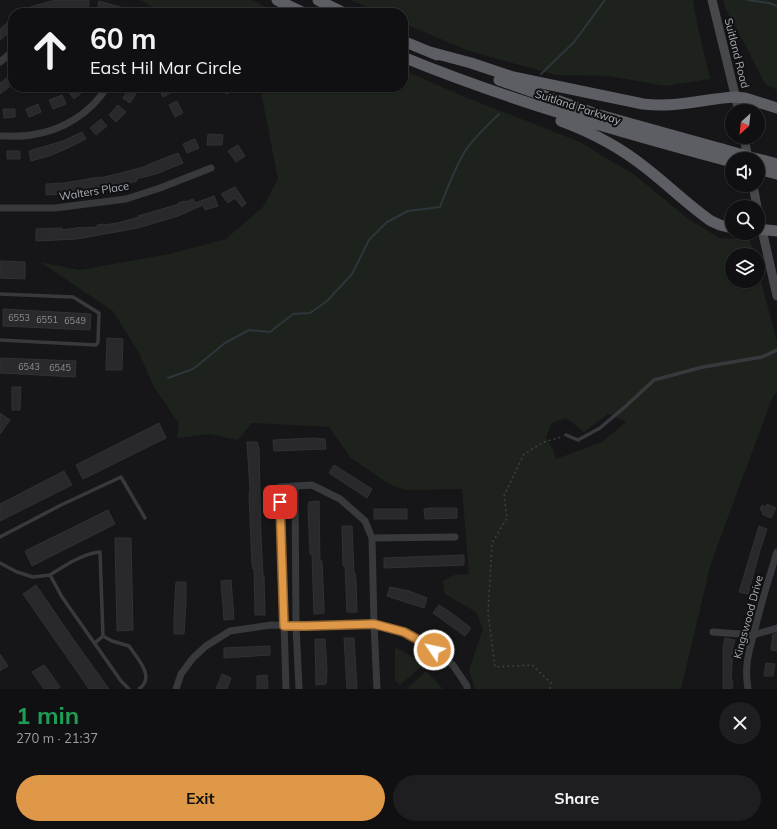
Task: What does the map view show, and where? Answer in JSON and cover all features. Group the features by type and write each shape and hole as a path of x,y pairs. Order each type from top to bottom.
{"highway":[{"path":"277,0 294,8"},
{"path":"318,0 334,8"},
{"name":"Suitland Parkway","path":"408,43 498,80 578,108 721,154 725,157"},
{"path":"430,52 471,63 508,76 643,104 678,105 735,97 749,99 777,108"},
{"name":"Suitland Parkway","path":"408,59 487,89 584,121 725,155"},
{"path":"487,89 522,108 573,126 608,143 646,168 711,221 725,226"},
{"name":"Suitland Parkway","path":"765,163 776,170"},
{"name":"Suitland Parkway","path":"765,169 776,170"},
{"path":"765,230 777,231"}],"main road":[{"name":"Suitland Road","path":"713,3 737,104"},
{"path":"763,240 777,296"}],"street":[{"path":"0,62 8,55"},
{"path":"0,136 32,136 59,127 89,110 104,92"},
{"name":"Walters Place","path":"0,208 55,208 126,199 160,188 211,168"},
{"path":"286,689 280,487 312,485 340,499 365,521 372,538 377,689"},
{"path":"295,486 296,626 299,689"},
{"path":"372,538 455,537"},
{"name":"Kingswood Drive","path":"748,689 746,666 761,603 777,552"},
{"path":"176,689 181,674 193,658 206,646 230,631 271,625 296,626 374,624 404,632 424,643 452,665 467,686 467,689"},
{"path":"713,632 753,635 777,628"}],"lane":[{"path":"0,294 73,297 99,313 98,342 96,345 0,340"},
{"path":"566,435 578,440 600,428 654,380 703,367 762,356 777,350"},
{"path":"0,536 61,504 121,477 145,518"},
{"path":"1,565 17,572 33,576 50,575 92,552 100,552 103,636"},
{"path":"50,575 62,597 121,681 129,689"},
{"path":"95,643 103,636"},
{"path":"103,636 112,641 129,646 146,673 147,680 139,689"}],"path":[{"path":"550,689 550,683 532,665 495,667 488,613 492,543 506,518 504,496 524,454 544,442 566,435"}],"shaded area":[{"path":"140,0 252,0 267,8 154,8"},
{"path":"351,0 693,0 710,79 665,86 609,76 556,75 469,51 408,25 408,8 369,8"},
{"path":"723,0 777,0 777,90 765,84 726,10"},
{"path":"408,72 465,97 580,142 636,176 687,218 719,238 725,238 725,240 750,240 752,248 725,248 725,288 763,288 777,341 777,392 773,396 711,563 681,689 475,689 469,670 483,629 476,612 445,594 443,581 454,575 469,574 462,489 405,490 389,484 350,457 329,427 252,423 238,440 210,434 177,438 179,424 154,387 139,353 113,311 40,262 80,270 169,254 226,239 263,207 278,179 261,92 408,92","holes":["608,414 626,422 602,442 556,459 546,437 552,423 566,418 584,432"]},
{"path":"395,647 424,664 400,685 395,680"},
{"path":"426,671 443,689 406,689"}],"building":[{"path":"55,0 89,0 88,8 30,7"},
{"path":"99,1 122,8 97,8"},
{"path":"8,22 8,33 0,40 0,29"},
{"path":"8,77 8,88 0,94 0,83"},
{"path":"69,92 82,92 74,99"},
{"path":"127,92 137,92 130,103 123,98"},
{"path":"160,92 172,92 163,97"},
{"path":"62,95 66,104 53,109 49,100"},
{"path":"177,101 183,113 175,117 169,105"},
{"path":"38,104 41,112 29,117 26,109"},
{"path":"118,105 126,112 116,122 109,115"},
{"path":"3,109 15,109 15,117 4,118"},
{"path":"101,119 107,126 96,135 90,128"},
{"path":"82,132 86,139 49,156 31,161 29,151 63,141"},
{"path":"208,134 223,135 222,145 207,145"},
{"path":"195,139 199,148 187,153 183,144"},
{"path":"238,145 245,156 236,162 228,151"},
{"path":"7,151 20,151 20,159 7,159"},
{"path":"178,153 183,163 156,174 136,179 137,181 130,183 129,181 109,188 109,186 74,193 46,195 46,184 100,178 147,166"},
{"path":"235,187 246,203 242,207 235,198 228,203 221,194"},
{"path":"214,196 218,206 205,210 203,205 178,216 138,228 77,239 36,241 36,229 62,228 62,230 97,227 97,225 118,223 139,217 138,216 185,201 193,199 195,203"},
{"path":"0,261 25,262 25,279 0,278"},
{"path":"3,309 91,314 90,330 3,326"},
{"path":"107,338 123,339 122,370 106,370"},
{"path":"0,358 76,361 75,377 0,373"},
{"path":"12,387 21,387 20,410 12,410"},
{"path":"0,413 10,420 0,434"},
{"path":"159,423 166,438 83,479 76,465"},
{"path":"312,438 325,439 326,449 274,451 273,440"},
{"path":"247,442 257,442 259,448 265,615 255,615"},
{"path":"334,465 372,489 367,498 329,473"},
{"path":"64,471 72,485 0,521 0,504"},
{"path":"319,501 320,561 322,561 324,613 314,614 312,554 310,554 308,508 309,502"},
{"path":"767,504 776,508 771,518 762,514 763,512 760,510 762,505 766,507"},
{"path":"457,508 457,518 425,519 424,509"},
{"path":"374,509 407,509 407,519 374,519"},
{"path":"108,510 115,524 32,566 25,551"},
{"path":"342,526 352,526 357,612 347,612 345,565 343,566"},
{"path":"759,526 767,529 748,594 739,592"},
{"path":"115,538 131,538 133,630 117,631"},
{"path":"464,555 464,565 384,568 384,558"},
{"path":"231,580 234,619 224,620 221,581"},
{"path":"176,582 186,582 184,634 174,634"},
{"path":"36,585 109,689 89,689 23,594"},
{"path":"390,587 409,591 427,598 424,608 387,596"},
{"path":"439,605 471,628 465,636 433,613"},
{"path":"777,633 777,651 771,650 773,634"},
{"path":"344,638 354,638 357,689 347,689"},
{"path":"725,638 735,640 733,646 732,689 723,689 723,648"},
{"path":"315,639 325,639 327,671 326,684 316,685"},
{"path":"270,646 270,655 224,658 224,648"},
{"path":"0,654 8,666 0,671"},
{"path":"766,663 775,664 773,676 764,676"},
{"path":"44,665 60,687 57,689 44,689 32,672"},
{"path":"222,674 231,678 227,689 216,689"},
{"path":"267,675 268,689 257,689 257,676"}],"waterway":[{"path":"541,74 574,42 605,0"},
{"path":"747,0 769,3 777,6"},
{"path":"168,378 193,369 225,343 249,330 270,332 293,314 310,313 327,301 352,274 369,240 387,222 408,211 440,207 454,173 467,148 499,114"}],"route":[{"path":"280,502 284,626 374,624 404,632 434,650"}]}
